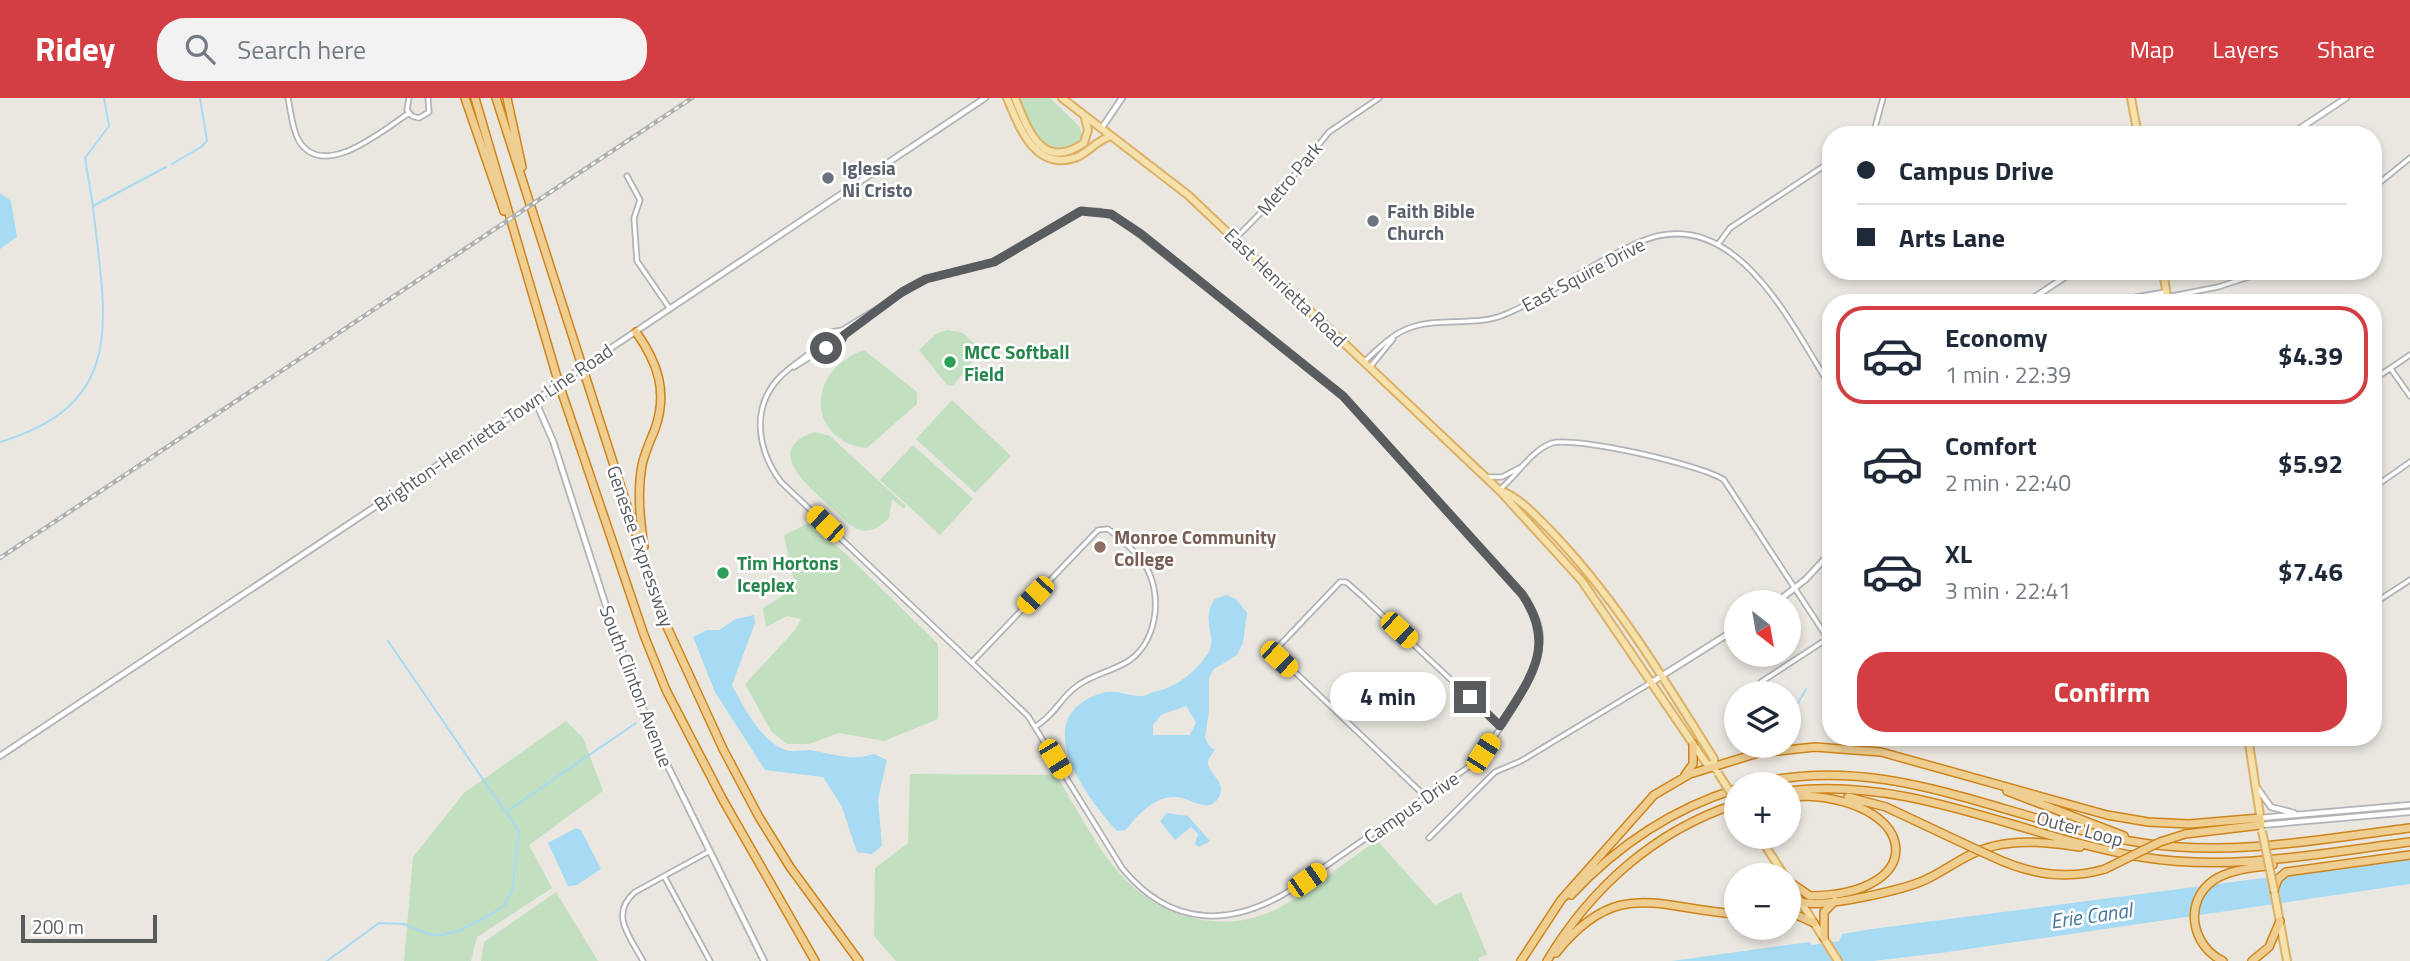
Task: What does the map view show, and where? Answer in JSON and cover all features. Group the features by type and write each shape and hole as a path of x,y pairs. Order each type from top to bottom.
{"highway":[{"path":"465,98 490,178 515,237"},
{"name":"Genesee Expressway","path":"475,98 559,384 644,635 662,679 723,800 815,961"},
{"name":"Genesee Expressway","path":"496,98 648,571 690,680 745,791 790,867 859,961"},
{"path":"507,98 527,196"},
{"path":"636,332 654,362 661,387 660,410 645,452 639,492 648,571"},
{"path":"1521,961 1567,893 1645,804 1693,766 1693,744"},
{"path":"1675,781 1774,750 1832,747 1881,752 2140,821 2261,824"},
{"name":"Outer Loop","path":"1801,777 1821,774 1889,778 2147,844 2189,848 2247,848 2410,828"},
{"path":"1961,774 2147,844"},
{"name":"Outer Loop","path":"1801,790 1839,788 1896,793 2122,853 2171,861 2221,863 2410,842"},
{"path":"1521,961 1564,903 1612,856 1668,818 1724,794"},
{"path":"1801,796 1833,795 1869,801 2017,868 2046,875 2074,875 2105,869 2164,840 2186,834 2261,824"},
{"path":"1801,890 1810,896 1857,889 1883,878 1895,857 1891,832 1870,810 1842,799 1806,796"},
{"path":"1549,960 1579,913 1607,883 1645,851 1687,825 1724,809"},
{"path":"1802,902 1836,901 1914,884 1968,855 2008,843 2049,843 2122,853"},
{"path":"2222,961 2205,949 2198,938 2194,919 2199,898 2212,881 2227,874 2346,850"},
{"path":"2274,890 2278,878 2286,872 2408,855"},
{"path":"1549,960 1591,919 1622,904 1656,901 1724,912"},
{"path":"1824,938 1819,922 1824,912 1836,901"},
{"path":"1801,916 1819,922"},
{"path":"2252,961 2269,947 2280,921"}],"main road":[{"path":"1007,98 1025,140 1050,158 1076,157 1109,136"},
{"path":"1015,98 1031,136 1048,150 1059,153 1084,143 1088,130 1085,118"},
{"name":"East Henrietta Road","path":"1062,98 1100,130 1174,183 1236,238 1499,490 1581,581 1706,763 1716,769"},
{"path":"2131,98 2136,126"},
{"name":"East Henrietta Road","path":"1499,490 1512,494 1567,549 1612,603 1714,759 1724,783"},
{"path":"2249,746 2287,961"},
{"path":"1802,902 1819,922"},
{"path":"1824,938 1838,961"}],"street":[{"path":"288,98 300,142 314,153 328,157 345,153 409,113"},
{"path":"409,98 406,106 415,118 426,115 431,109 428,98"},
{"name":"Brighton-Henrietta Town Line Road","path":"0,757 985,98"},
{"path":"1100,130 1122,98"},
{"name":"Metro Park","path":"1236,238 1278,195 1329,132 1379,98"},
{"path":"1875,126 1883,98"},
{"path":"2304,126 2346,98"},
{"path":"2382,181 2410,158"},
{"path":"1720,243 1730,228 1822,167"},
{"path":"627,176 640,200 634,218 637,261 670,309"},
{"name":"Campus Drive","path":"822,340 769,389 759,427 768,464 781,482 1028,716 1122,868 1137,886 1152,898 1191,915 1227,916 1277,900 1470,766 1500,726 1539,657 1539,625 1522,594 1343,396 1122,221 1098,211 1081,211 994,262 926,279 842,331 834,331"},
{"name":"East Squire Drive","path":"1368,364 1394,337 1415,326 1500,317 1631,246 1654,237 1686,236 1720,243 1748,267 1773,296 1822,373"},
{"path":"2040,294 2060,280"},
{"path":"2182,294 2239,280"},
{"name":"Campus Drive","path":"840,340 869,315"},
{"path":"834,331 840,340 835,349 826,348 822,340 825,333 834,331"},
{"path":"1368,364 1394,337"},
{"name":"Campus Drive","path":"780,376 826,348"},
{"path":"2382,374 2410,355"},
{"path":"2391,368 2410,396"},
{"name":"South Clinton Avenue","path":"534,400 556,451 640,704 708,852 764,961"},
{"path":"1499,490 1544,447 1568,441 1710,471 1724,480 1822,628"},
{"path":"1486,477 1504,477 1526,463"},
{"path":"2382,482 2410,463"},
{"path":"973,662 1101,528 1111,531 1141,559 1148,571 1155,602 1152,628 1134,657 1079,684 1051,717 1035,727"},
{"path":"1792,590 1822,560"},
{"path":"2382,598 2410,580"},
{"path":"1426,797 1279,659 1276,650 1340,582 1346,582 1500,726"},
{"path":"1429,838 1494,772 1521,761 1724,637"},
{"path":"1763,681 1822,643"},
{"path":"2255,783 2271,807 2306,814"},
{"path":"2261,824 2306,814 2410,805"},
{"path":"2261,824 2410,812"},
{"path":"643,961 623,925 622,911 635,892 708,852"},
{"path":"664,876 710,961"}],"green space":[{"path":"1017,98 1050,98 1080,127 1082,136 1079,141 1064,149 1045,146 1038,141 1028,125"},
{"name":"MCC Softball Field","path":"947,330 963,333 981,350 953,386 947,385 919,350 936,334"},
{"path":"864,350 917,392 917,404 867,448 847,443 833,433 824,420 821,405 823,389 831,373 844,360"},
{"path":"952,400 1011,456 975,493 916,439"},
{"path":"815,432 830,436 906,506 904,509 892,499 889,518 868,531 848,523 794,468 792,448 799,439"},
{"path":"913,445 973,499 940,535 880,480"},
{"path":"809,523 847,555 938,644 938,719 884,741 839,733 809,744 787,744 771,731 745,684 795,630 801,619 787,616 766,627 763,608 795,588 784,535"},
{"path":"566,721 583,738 603,791 529,845 552,888 477,937 471,961 404,961 413,857 464,793"},
{"path":"910,774 1056,775 1095,840 1124,878 1162,906 1186,916 1206,920 1245,920 1277,909 1377,840 1435,905 1461,892 1487,954 1479,958 1479,961 896,961 874,936 875,868 908,843"},
{"path":"556,892 598,961 481,961 484,942"}],"water":[{"path":"0,193 11,201 17,237 0,249"},
{"path":"1226,595 1236,599 1247,613 1243,643 1237,655 1214,669 1209,678 1209,711 1205,738 1211,748 1215,749 1208,762 1221,786 1219,797 1210,805 1198,804 1180,797 1160,800 1141,813 1126,830 1117,831 1090,798 1069,758 1065,738 1068,720 1080,704 1102,693 1143,696 1185,678 1209,652 1209,613 1215,599","holes":["1186,706 1196,722 1190,735 1153,735 1153,725 1161,715"]},
{"path":"754,615 755,623 732,685 747,712 767,738 787,750 811,750 851,757 874,754 887,760 878,799 882,846 872,854 857,852 842,807 823,777 765,770 715,692 693,637 707,630 719,630 736,619"},
{"path":"1167,813 1188,816 1210,841 1199,847 1195,844 1198,834 1191,827 1175,840 1160,821"},
{"path":"576,828 581,830 601,869 577,885 568,886 548,843"},
{"name":"Erie Canal","path":"2410,859 2410,884 1948,952 1873,961 1672,961 1809,942 1812,945 1839,941 1842,934 1872,929"}],"waterway":[{"path":"104,98 109,126 85,158 93,206 166,167"},
{"path":"172,164 207,141 200,98"},
{"path":"0,442 42,425 71,404 90,379 100,350 103,318 102,283 93,206"},
{"path":"388,641 504,810"},
{"path":"1801,698 1806,689"},
{"path":"327,961 379,923 404,924 428,934 441,935 459,931 504,906 512,891 519,831 506,812 636,723"}],"railway":[{"path":"0,558 692,98"}],"place":[{"name":"Iglesia Ni Cristo","path":"828,178"},
{"name":"Faith Bible Church","path":"1373,221"},
{"name":"MCC Softball Field","path":"950,362"},
{"name":"Monroe Community College","path":"1100,547"},
{"name":"Tim Hortons Iceplex","path":"723,573"}],"route":[{"path":"826,348 832,350 838,347 844,335 869,315 926,279 994,262 1060,220 1081,211 1111,214 1141,234 1343,396 1522,594 1535,613 1539,625 1539,657 1500,726 1470,697"}]}
